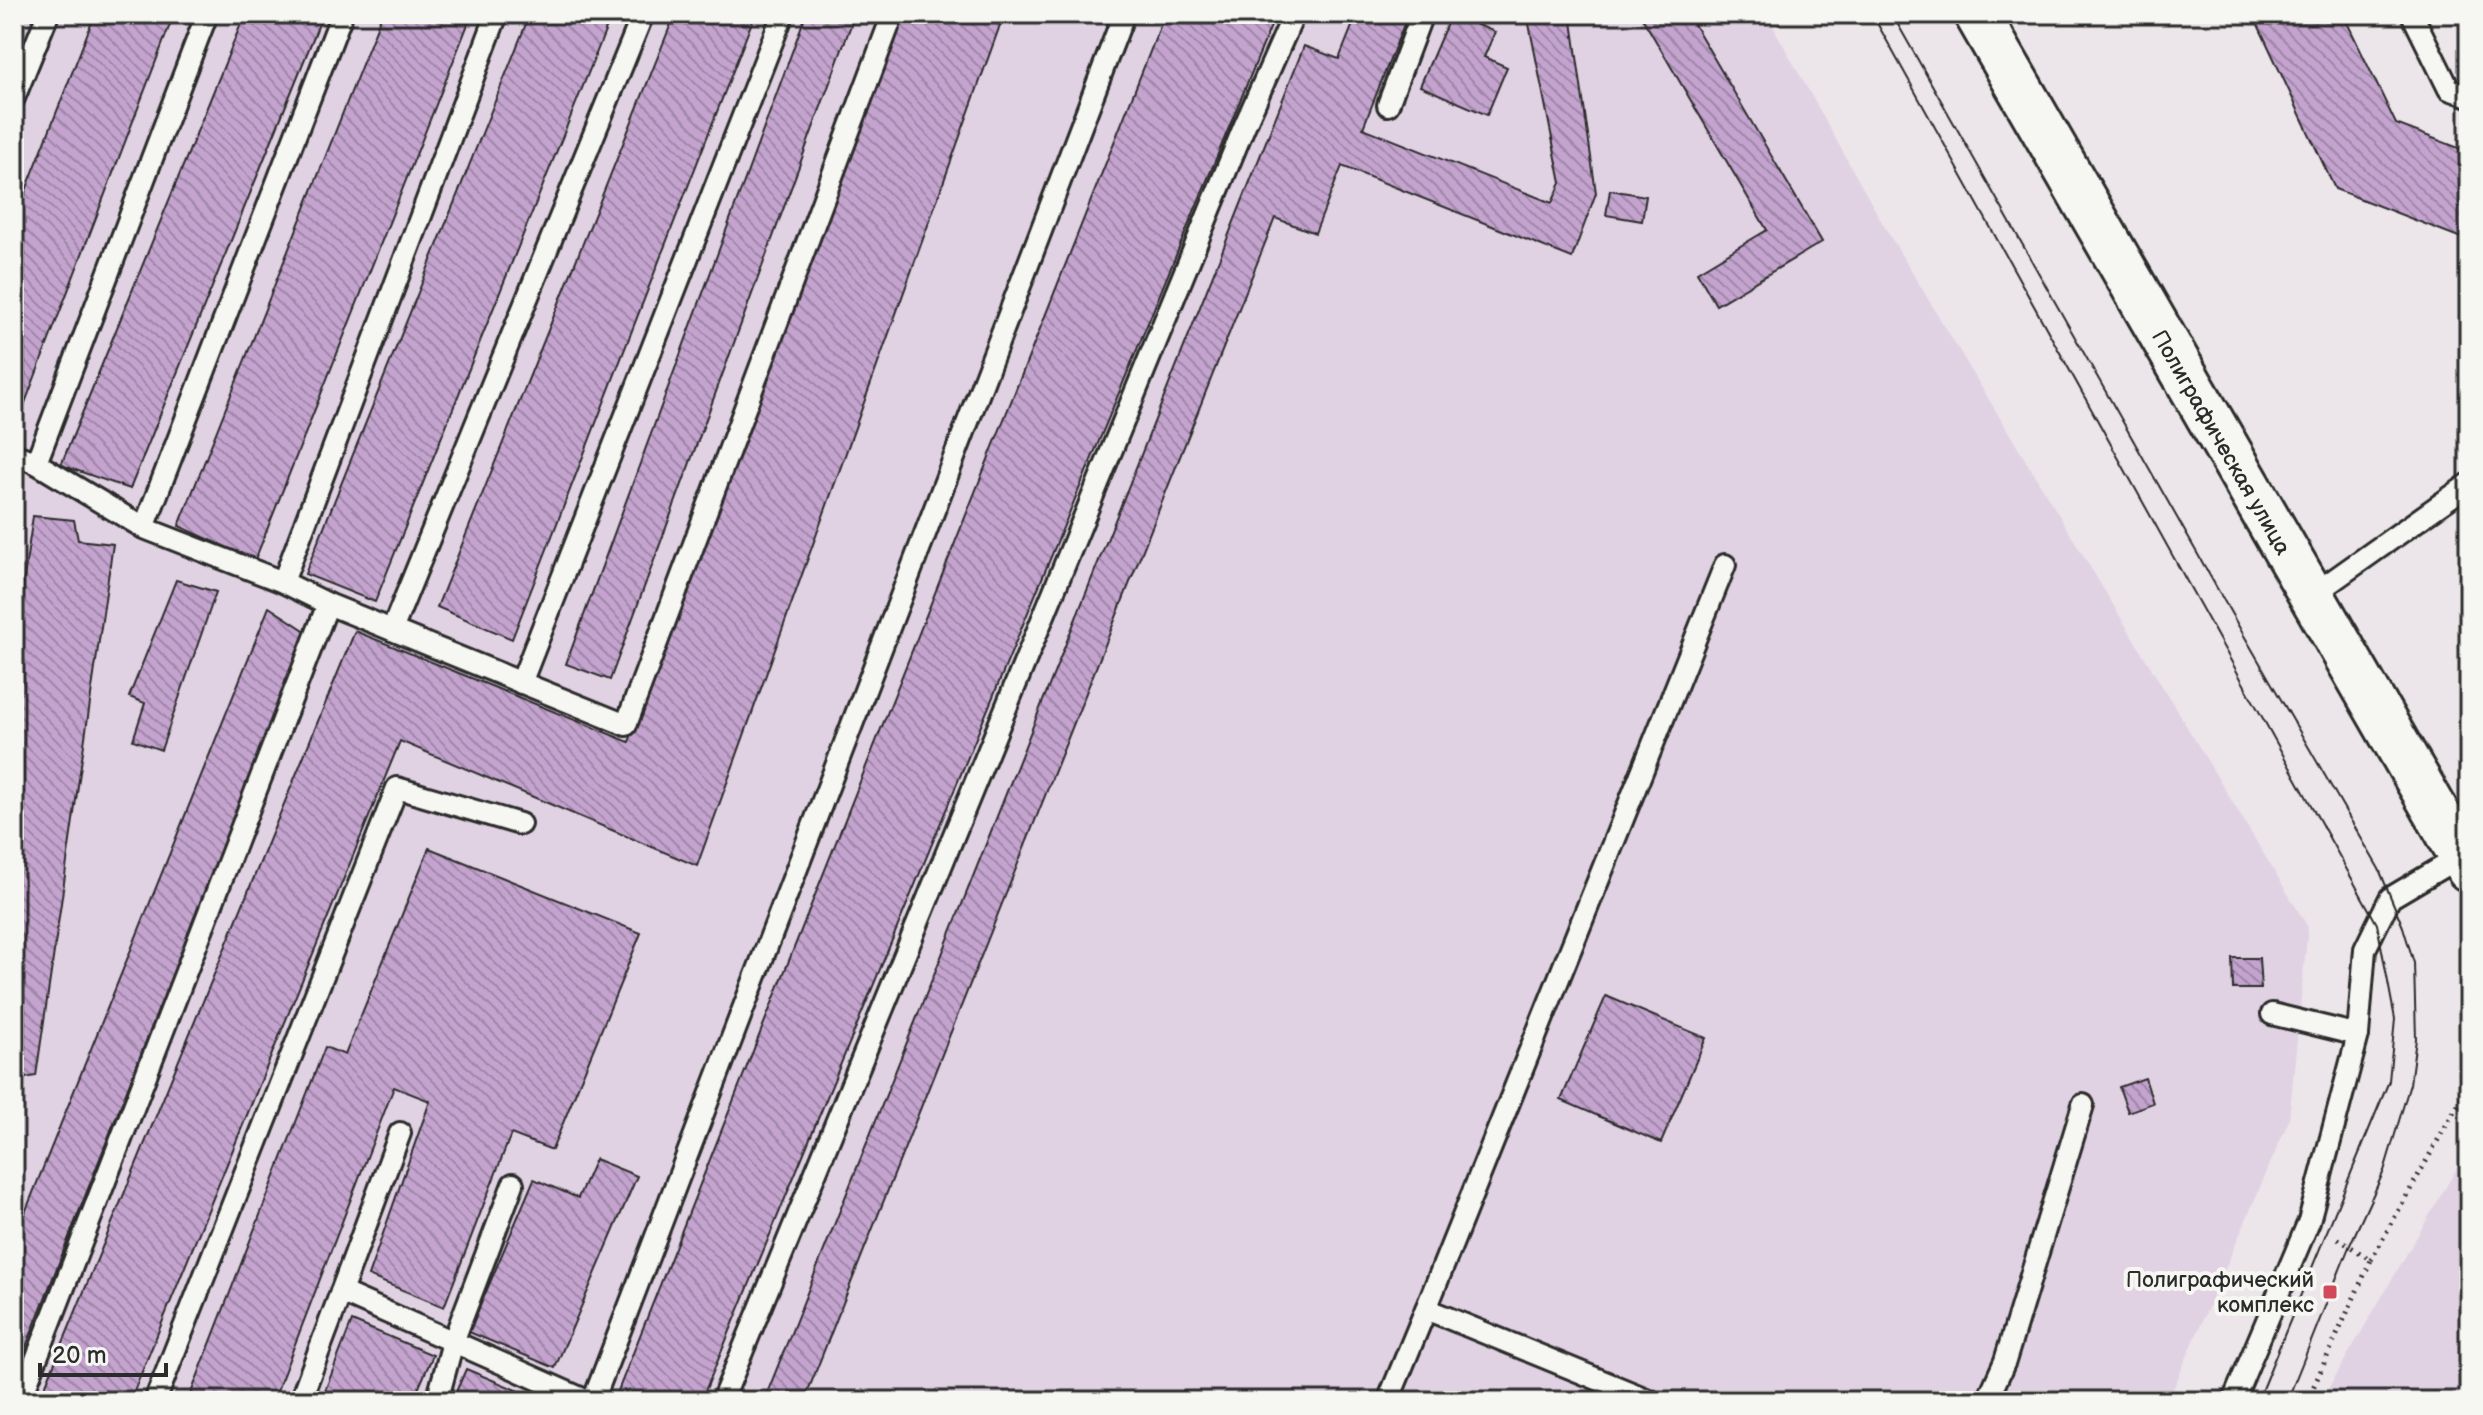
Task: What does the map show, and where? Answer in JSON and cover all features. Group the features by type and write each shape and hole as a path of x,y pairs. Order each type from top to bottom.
{"street":[{"name":"Полиграфическая улица","path":"1977,14 2465,863"}],"lane":[{"path":"14,98 48,14"},
{"path":"36,463 207,14"},
{"path":"144,528 342,14"},
{"path":"283,582 497,14"},
{"path":"392,630 643,14"},
{"path":"521,683 783,14"},
{"path":"14,454 36,463 144,528 283,582 328,604 626,725 893,14"},
{"path":"593,1401 1124,14"},
{"path":"722,1401 1244,127 1294,14"},
{"path":"1388,105 1422,14"},
{"path":"2412,14 2449,89 2469,96"},
{"path":"2311,596 2469,484"},
{"path":"1388,1401 1725,565"},
{"path":"20,1401 328,604"},
{"path":"155,1401 397,788 520,824"},
{"path":"2233,1401 2309,1221 2358,1035 2365,949 2390,898 2465,863"},
{"path":"2272,1014 2358,1035"},
{"path":"1987,1401 2005,1361 2083,1105"},
{"path":"300,1401 400,1133"},
{"path":"437,1401 453,1342 513,1184"},
{"path":"341,1292 587,1401"},
{"path":"1426,1309 1651,1401"}],"path":[{"path":"2307,1401 2371,1260 2462,1097 2469,1095"},
{"path":"2309,1221 2371,1260"}],"shaded area":[{"path":"14,14 1766,14 1884,226 2308,927 2289,1120 2168,1401 14,1401"},
{"path":"2469,1156 2469,1401 2321,1401 2461,1161"}],"building":[{"path":"95,14 174,14 15,429 14,221"},
{"path":"245,14 323,14 130,489 61,465"},
{"path":"382,14 472,14 255,560 179,526"},
{"path":"530,14 612,14 375,602 305,574"},
{"path":"675,14 755,14 512,639 437,607"},
{"path":"806,14 855,14 610,680 566,664"},
{"path":"895,14 1004,14 697,866 400,741 130,1401 39,1401 355,631 629,742"},
{"path":"1165,14 1276,14 701,1401 614,1401"},
{"path":"1357,14 1408,14 1363,128 1552,203 1561,183 1527,14 1571,14 1596,193 1572,258 1342,166 1315,233 1275,218 804,1401 764,1401 1304,46 1339,59"},
{"path":"1451,14 1495,32 1484,57 1507,67 1487,115 1420,86"},
{"path":"1640,14 1688,14 1822,242 1716,305 1697,272 1767,230"},
{"path":"2253,14 2343,14 2396,124 2469,152 2469,241 2335,189"},
{"path":"1610,190 1646,196 1642,221 1606,215"},
{"path":"33,516 74,520 78,540 113,544 36,1076 20,1079 22,1106 14,1106 14,645"},
{"path":"176,580 216,592 161,750 133,740 145,703 129,697"},
{"path":"269,607 307,632 14,1377 14,1240"},
{"path":"429,848 641,933 552,1150 511,1134 444,1307 368,1276 430,1101 394,1087 273,1401 188,1401 325,1047 345,1055"},
{"path":"2232,958 2259,958 2261,989 2233,989"},
{"path":"1606,996 1706,1038 1661,1143 1561,1100"},
{"path":"2145,1078 2153,1103 2128,1112 2119,1087"},
{"path":"595,1159 637,1176 555,1368 469,1332 534,1179 578,1198"},
{"path":"352,1321 433,1355 413,1401 321,1401"},
{"path":"466,1369 543,1401 452,1401"}],"tram line":[{"path":"1872,14 2377,924 2395,1019 2389,1081 2257,1401"},
{"path":"1892,14 2379,869 2414,963 2416,1039 2410,1084 2384,1171 2349,1247 2287,1401"}],"place":[{"name":"Полиграфический комплекс","path":"2330,1292"}]}
